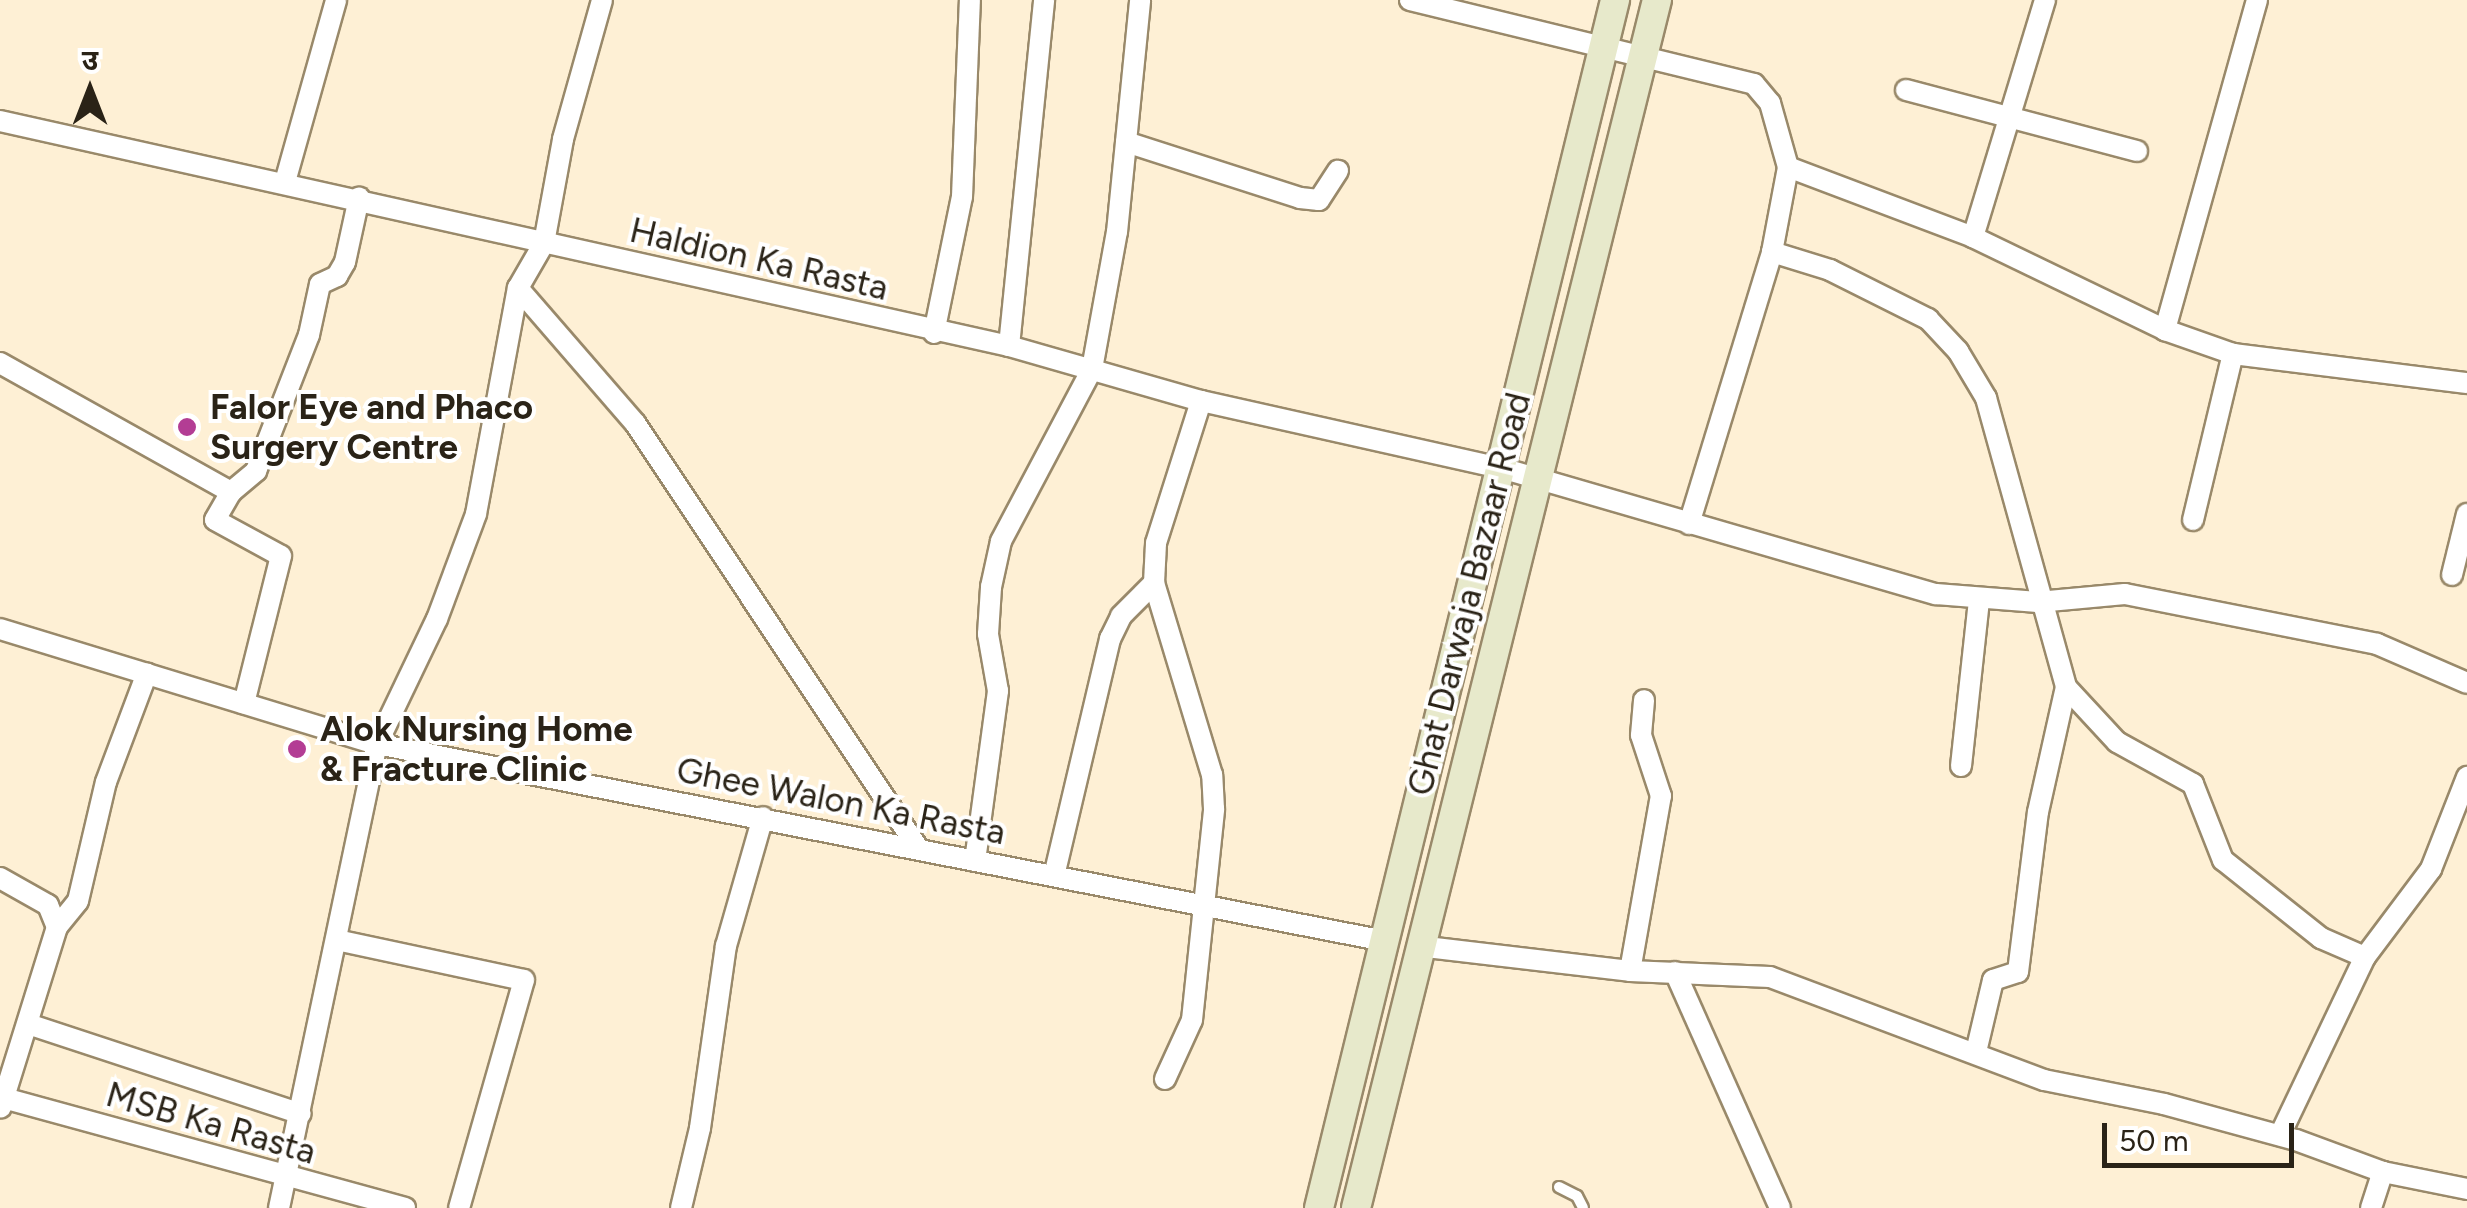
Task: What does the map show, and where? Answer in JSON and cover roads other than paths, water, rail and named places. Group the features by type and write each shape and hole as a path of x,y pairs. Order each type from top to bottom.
{"street":[{"path":"284,182 336,0"},
{"path":"279,1208 376,744 436,619 476,514 518,288 544,244 563,139 602,0"},
{"path":"934,333 962,197 970,0"},
{"path":"1009,346 1044,0"},
{"path":"975,861 998,691 988,634 994,572 1002,541 1092,369 1126,142 1140,0"},
{"path":"1410,0 1605,43 1765,91 1788,166 1772,252 1690,524"},
{"path":"1319,1208 1615,0"},
{"name":"Ghat Darwaja Bazaar Road","path":"1356,1208 1418,946 1657,0"},
{"path":"1973,236 2045,0"},
{"path":"2165,330 2257,0"},
{"path":"1906,90 2137,151"},
{"name":"Haldion Ka Rasta","path":"0,121 359,198 934,333 1009,346 1201,401 1501,468 1862,576 1980,601 2038,602 2125,594 2377,644 2467,683"},
{"path":"1126,142 1300,198 1319,200 1338,171"},
{"path":"1788,166 1973,236 2165,330 2232,354 2467,383"},
{"path":"244,703 281,556 214,520 231,492 256,471 309,335 320,284 337,276 344,262 359,198"},
{"path":"1772,252 1830,270 1928,319 1958,351 1986,398 2038,602 2066,686 2117,742 2193,784 2222,860 2321,938 2365,957"},
{"path":"518,288 635,423 918,848"},
{"path":"2193,520 2232,354"},
{"path":"0,362 231,492"},
{"path":"1164,1079 1192,1020 1212,776 1154,583 1156,543 1201,401"},
{"path":"2452,576 2467,514"},
{"path":"1054,876 1110,640 1121,616 1154,583"},
{"path":"1962,766 1980,601"},
{"name":"Ghee Walon Ka Rasta","path":"0,628 376,744 1384,941"},
{"path":"1,1102 57,927 78,901 106,782 146,673"},
{"path":"1976,1052 1993,980 2018,972 2038,812 2066,686"},
{"path":"1630,971 1661,796 1641,735 1644,700"},
{"path":"2280,1135 2365,957 2430,869 2461,813 2467,777"},
{"path":"681,1208 700,1128 726,946 763,818"},
{"path":"0,878 48,906 57,927"},
{"path":"336,940 524,980 459,1208"},
{"path":"1384,941 1630,971 1770,977 2044,1080 2280,1135 2382,1172 2467,1189"},
{"path":"1675,972 1780,1208"},
{"path":"28,1024 301,1114"},
{"name":"MSB Ka Rasta","path":"1,1102 405,1208"},
{"path":"2372,1208 2382,1172"}],"lane":[{"path":"1559,1187 1577,1196 1583,1208"}],"place":[{"name":"Falor Eye and Phaco Surgery Centre","path":"187,427"},
{"name":"Alok Nursing Home & Fracture Clinic","path":"297,749"}]}
